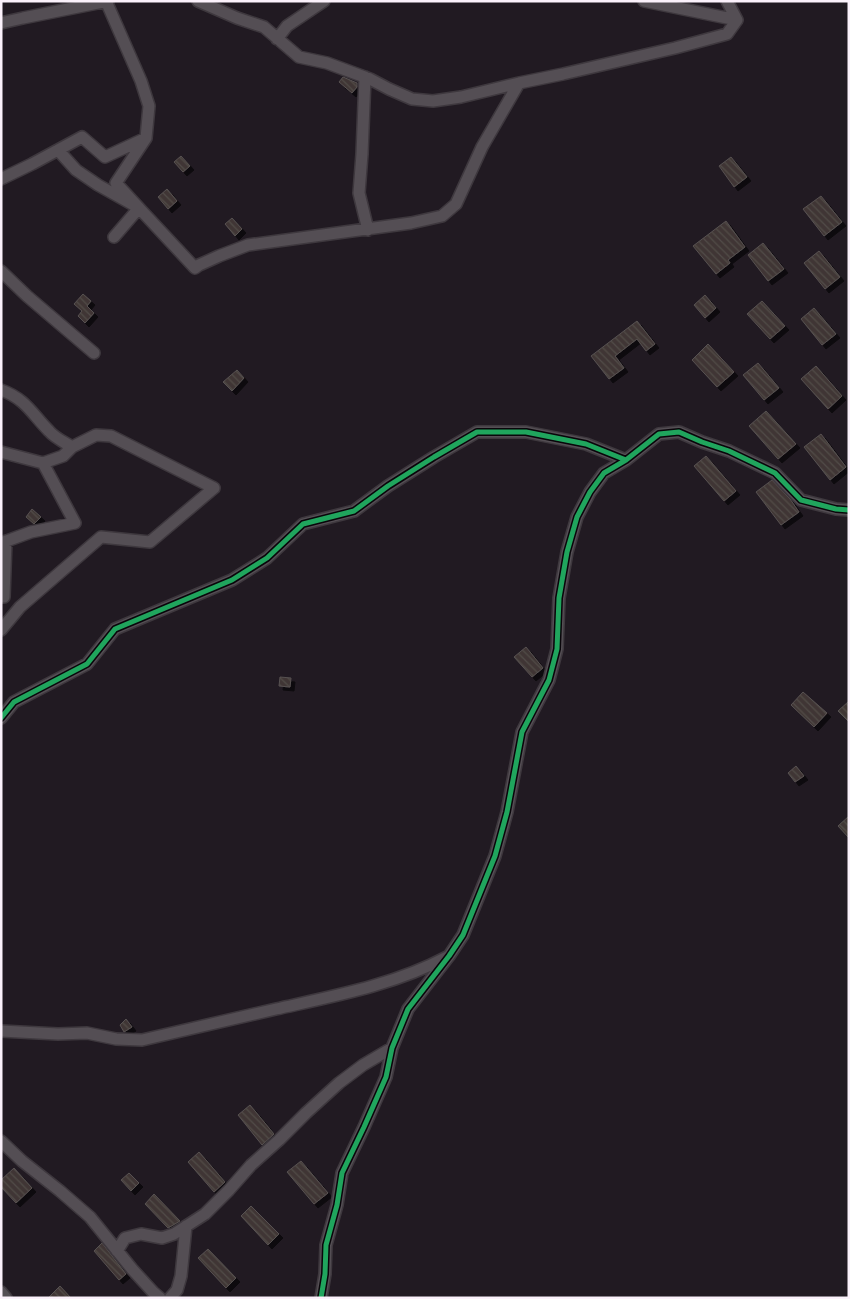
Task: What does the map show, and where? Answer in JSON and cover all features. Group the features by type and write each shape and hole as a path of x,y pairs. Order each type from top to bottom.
{"street":[{"path":"1,23 107,1 141,81 149,106 146,138 116,183 195,268 248,245 368,230 442,216 456,204 482,148 519,83"},
{"path":"198,1 237,18 264,27 299,56 365,77 412,99 433,101 461,97 675,48 727,34 737,20"},
{"path":"277,39 287,26 324,1"},
{"path":"644,1 737,20"},
{"path":"727,1 737,20"},
{"path":"365,77 359,193 368,230"},
{"path":"1,179 82,137 105,157 146,138"},
{"path":"58,150 76,170 139,208"},
{"path":"114,237 139,208"},
{"path":"1,271 27,296 94,353"},
{"path":"1,390 12,394 29,408 50,433 72,447"},
{"path":"1,718 14,702 87,664 115,629 232,580 267,558 304,524 354,511 395,481 477,432 526,432 586,444 626,460"},
{"path":"321,1298 325,1274 326,1245 337,1205 342,1173 386,1077 392,1048 408,1009 450,956 463,935 495,856 507,812 522,732 549,680 557,648 559,598 568,552 577,517 590,492 604,473 626,460 659,434 679,432 729,451 776,474 802,500 836,509 849,510"},
{"path":"1,452 43,464 63,456 72,447 96,435 111,436 214,488 150,542 101,537 20,607 1,630"},
{"path":"1,597 4,597 4,542 31,532 75,524 43,464"},
{"path":"1,1031 58,1034 86,1033 116,1039 142,1040 323,999 386,982 430,966 450,956"},
{"path":"117,1251 125,1238 141,1234 162,1238 174,1234 205,1214 251,1165 339,1083 363,1065 392,1048"},
{"path":"1,1141 22,1161 90,1217 117,1251 160,1298"},
{"path":"176,1295 181,1276 186,1226"},
{"path":"1,1292 6,1298"}],"building":[{"path":"343,77 357,83 357,87 352,93 339,82"},
{"path":"181,156 190,166 183,172 174,162"},
{"path":"731,157 747,177 734,187 719,166"},
{"path":"167,189 177,201 168,209 158,197"},
{"path":"821,196 842,222 824,236 803,209"},
{"path":"232,218 242,229 235,236 225,224"},
{"path":"726,221 745,247 728,260 730,263 716,274 693,246"},
{"path":"763,243 784,269 768,281 748,255"},
{"path":"819,251 840,277 825,289 804,263"},
{"path":"83,294 91,301 87,306 94,313 85,323 78,316 82,311 74,304"},
{"path":"705,295 716,308 705,318 694,305"},
{"path":"762,301 785,326 770,339 747,314"},
{"path":"814,308 836,334 822,345 801,319"},
{"path":"637,321 655,344 646,351 637,339 615,356 624,368 609,379 591,356"},
{"path":"708,344 734,372 717,387 692,360"},
{"path":"758,363 779,388 764,400 743,375"},
{"path":"816,366 842,396 828,409 801,379"},
{"path":"237,370 244,378 232,391 223,382"},
{"path":"766,411 796,444 778,459 749,426"},
{"path":"821,434 846,467 830,480 804,447"},
{"path":"706,456 736,491 724,501 694,466"},
{"path":"772,480 790,499 799,512 781,525 756,492"},
{"path":"32,509 41,517 34,524 26,517"},
{"path":"526,647 543,668 532,677 514,657"},
{"path":"280,677 291,678 290,687 279,686"},
{"path":"803,692 827,713 814,727 791,705"},
{"path":"849,701 849,722 838,711"},
{"path":"796,766 804,776 795,782 788,773"},
{"path":"849,816 849,838 838,826"},
{"path":"126,1019 132,1027 124,1032 120,1025"},
{"path":"250,1105 274,1134 262,1145 238,1115"},
{"path":"199,1152 225,1182 214,1192 188,1162"},
{"path":"301,1161 328,1193 314,1204 287,1172"},
{"path":"14,1168 32,1188 16,1203 1,1187 1,1180"},
{"path":"129,1173 139,1183 131,1191 121,1180"},
{"path":"154,1194 180,1221 168,1228 145,1204"},
{"path":"251,1206 279,1234 268,1245 241,1216"},
{"path":"102,1243 126,1274 119,1280 94,1251"},
{"path":"208,1249 236,1278 226,1288 198,1258"},
{"path":"60,1286 71,1298 48,1298"}],"cycle path":[{"path":"1,718 14,702 87,664 115,629 232,580 267,558 303,524 354,511 388,486 477,432 526,432 586,444 626,460"},
{"path":"321,1298 325,1274 326,1245 337,1205 342,1173 386,1077 392,1048 408,1009 463,935 495,856 507,812 522,732 549,680 557,649 559,598 567,552 577,517 590,492 604,473 626,460 659,434 679,432 729,451 775,473 801,500 836,509 849,510"}]}
